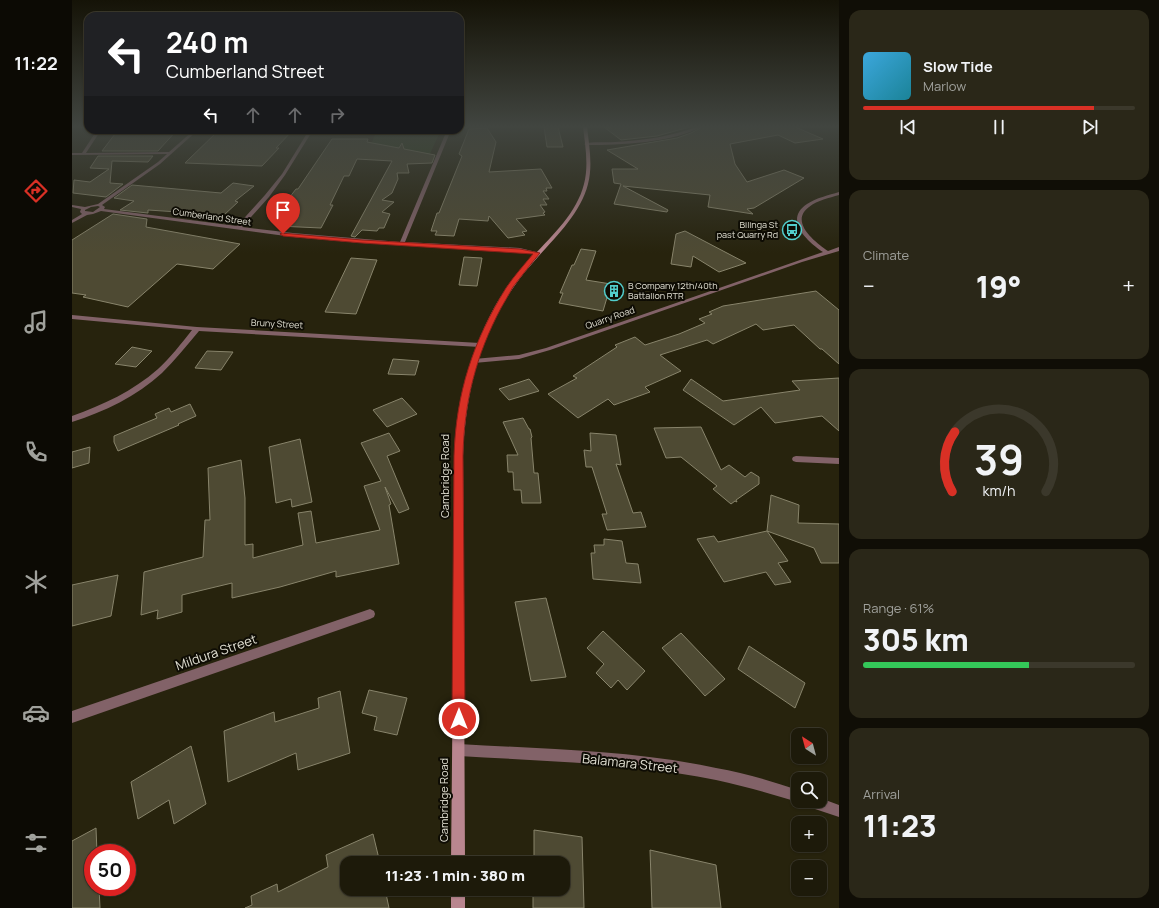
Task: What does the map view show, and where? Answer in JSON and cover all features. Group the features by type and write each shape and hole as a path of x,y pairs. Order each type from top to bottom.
{"main road":[{"name":"Cambridge Road","path":"458,856 459,431 469,376 488,326 502,300 520,272 569,217 583,194 588,174 588,168"},
{"path":"458,896 458,908"}],"street":[{"path":"72,206 85,210 100,208 150,168"},
{"path":"238,228 267,196 287,168"},
{"path":"402,243 433,168"},
{"path":"826,252 816,246 806,236 800,224 801,215 803,210 813,203 839,193"},
{"name":"Cumberland Street","path":"100,208 238,228 332,239 520,250 537,253"},
{"path":"72,222 85,210"},
{"name":"Quarry Road","path":"474,361 518,357 548,349 826,252 839,249"},
{"name":"Bruny Street","path":"72,317 197,329 480,345"},
{"path":"72,419 99,409 143,384 168,363 197,329"},
{"path":"796,459 839,461"},
{"name":"Mildura Street","path":"72,717 370,614"},
{"name":"Balamara Street","path":"459,750 606,759 680,768 741,779 791,794"},
{"path":"827,807 839,811"}],"building":[{"path":"97,168 111,168 110,183 123,184 106,197 73,193 74,180 90,182 109,169"},
{"path":"312,168 353,168 349,176 344,176 330,205 333,205 321,228 278,226 288,212 282,207 296,189 298,189"},
{"path":"388,168 408,168 409,173 397,173 398,179 392,193 382,200 394,202 382,212 390,214 384,228 379,228 377,231 362,230 355,237 351,236"},
{"path":"457,168 490,168 489,172 541,169 552,188 546,188 547,191 543,191 549,199 543,199 547,205 540,205 545,212 543,213 545,215 516,219 527,231 522,232 525,235 508,238 489,216 488,221 459,219 454,236 435,235 437,231 431,231 437,213 439,213"},
{"path":"738,168 747,182 784,170 804,178 754,208 747,209 753,214 708,207 710,195 623,186 668,210 667,212 614,204 621,184 614,183 612,169"},
{"path":"233,183 254,186 235,201 238,202 224,215 148,210 148,213 120,210 134,201 114,198 132,185 221,193"},
{"path":"113,214 147,219 146,227 240,244 213,269 177,264 128,307 83,297 86,295 72,293 72,240"},
{"path":"685,231 746,263 719,272 693,256 691,267 671,264 676,234"},
{"path":"581,249 596,251 586,280 611,284 603,311 559,303 563,293 560,293 572,265 574,265"},
{"path":"464,257 482,258 477,286 459,285"},
{"path":"351,258 377,260 356,314 325,312"},
{"path":"816,291 839,310 839,364 794,325 763,330 756,324 713,344 707,340 660,355 681,371 645,387 650,392 614,405 608,399 578,418 548,394 577,378 573,376 617,347 615,345 635,337 645,345 679,334 705,323 699,319 712,314 709,312 723,306"},
{"path":"132,347 152,351 136,367 115,364"},
{"path":"207,351 233,352 221,370 195,368"},
{"path":"393,359 419,361 415,375 388,374"},
{"path":"839,378 839,431 822,416 775,423 761,407 734,425 683,390 691,379 723,401 800,390 792,381"},
{"path":"529,379 539,391 509,400 499,389"},
{"path":"402,398 417,414 387,427 373,410"},
{"path":"190,404 196,416 178,424 179,425 118,451 114,442 114,436 157,418 155,414 169,408 171,412"},
{"path":"523,418 530,429 532,437 534,473 538,473 541,503 522,503 521,490 514,490 513,472 508,472 507,455 518,455 503,422"},
{"path":"701,427 721,470 729,465 745,477 751,472 759,477 759,484 736,500 737,502 735,501 731,504 713,489 717,486 681,457 666,458 654,428"},
{"path":"389,433 400,451 387,456 409,509 399,513 385,487 391,504 389,505 399,564 336,577 336,571 280,587 232,598 232,583 182,595 182,612 157,619 158,610 141,615 144,572 203,557 205,520 210,520 208,468 241,460 245,498 245,545 253,544 253,558 303,545 298,513 311,511 316,543 380,530 364,486 381,481 361,443"},
{"path":"590,433 616,435 621,465 616,464 633,513 641,512 646,527 607,530 602,514 607,514 592,467 586,467 584,450 591,451"},
{"path":"300,439 312,502 292,507 291,499 276,503 269,447"},
{"path":"90,447 89,463 72,468 72,452"},
{"path":"771,495 799,505 798,523 839,524 839,563 821,563 814,548 767,531"},
{"path":"767,531 788,561 778,563 791,582 775,585 766,572 724,582 697,539 714,536 718,542"},
{"path":"604,539 622,541 626,563 638,564 641,583 593,579 591,553 595,553 594,545 604,545"},
{"path":"118,575 111,616 72,626 72,585"},
{"path":"546,598 566,677 531,681 515,602"},
{"path":"603,631 645,671 627,690 618,680 611,688 596,673 604,664 587,648"},
{"path":"681,633 725,679 705,696 662,648"},
{"path":"749,646 805,683 795,708 738,669"},
{"path":"369,690 407,698 397,735 374,730 377,717 362,713"},
{"path":"340,691 350,753 298,770 296,753 228,782 224,731 274,712 275,722 319,708 318,698"},
{"path":"191,746 206,804 174,824 169,800 138,819 131,782"},
{"path":"96,828 97,844 84,844 84,896 99,896 100,908 72,908 72,841"},
{"path":"534,830 582,837 584,908 533,908 533,896 570,896 570,856 534,856"},
{"path":"373,834 378,856 340,856 340,896 386,896 389,908 245,908 252,905 251,896 277,884 278,892 328,867 326,855"},
{"path":"650,850 716,865 721,908 652,908"}],"place":[{"name":"Bilinga St past Quarry Rd","path":"792,230"},
{"name":"B Company 12th/40th Battalion RTR","path":"614,291"}],"route":[{"path":"283,234 362,242 520,250 537,253 520,272 498,306 488,326 469,376 462,408 459,431 459,719"}]}
